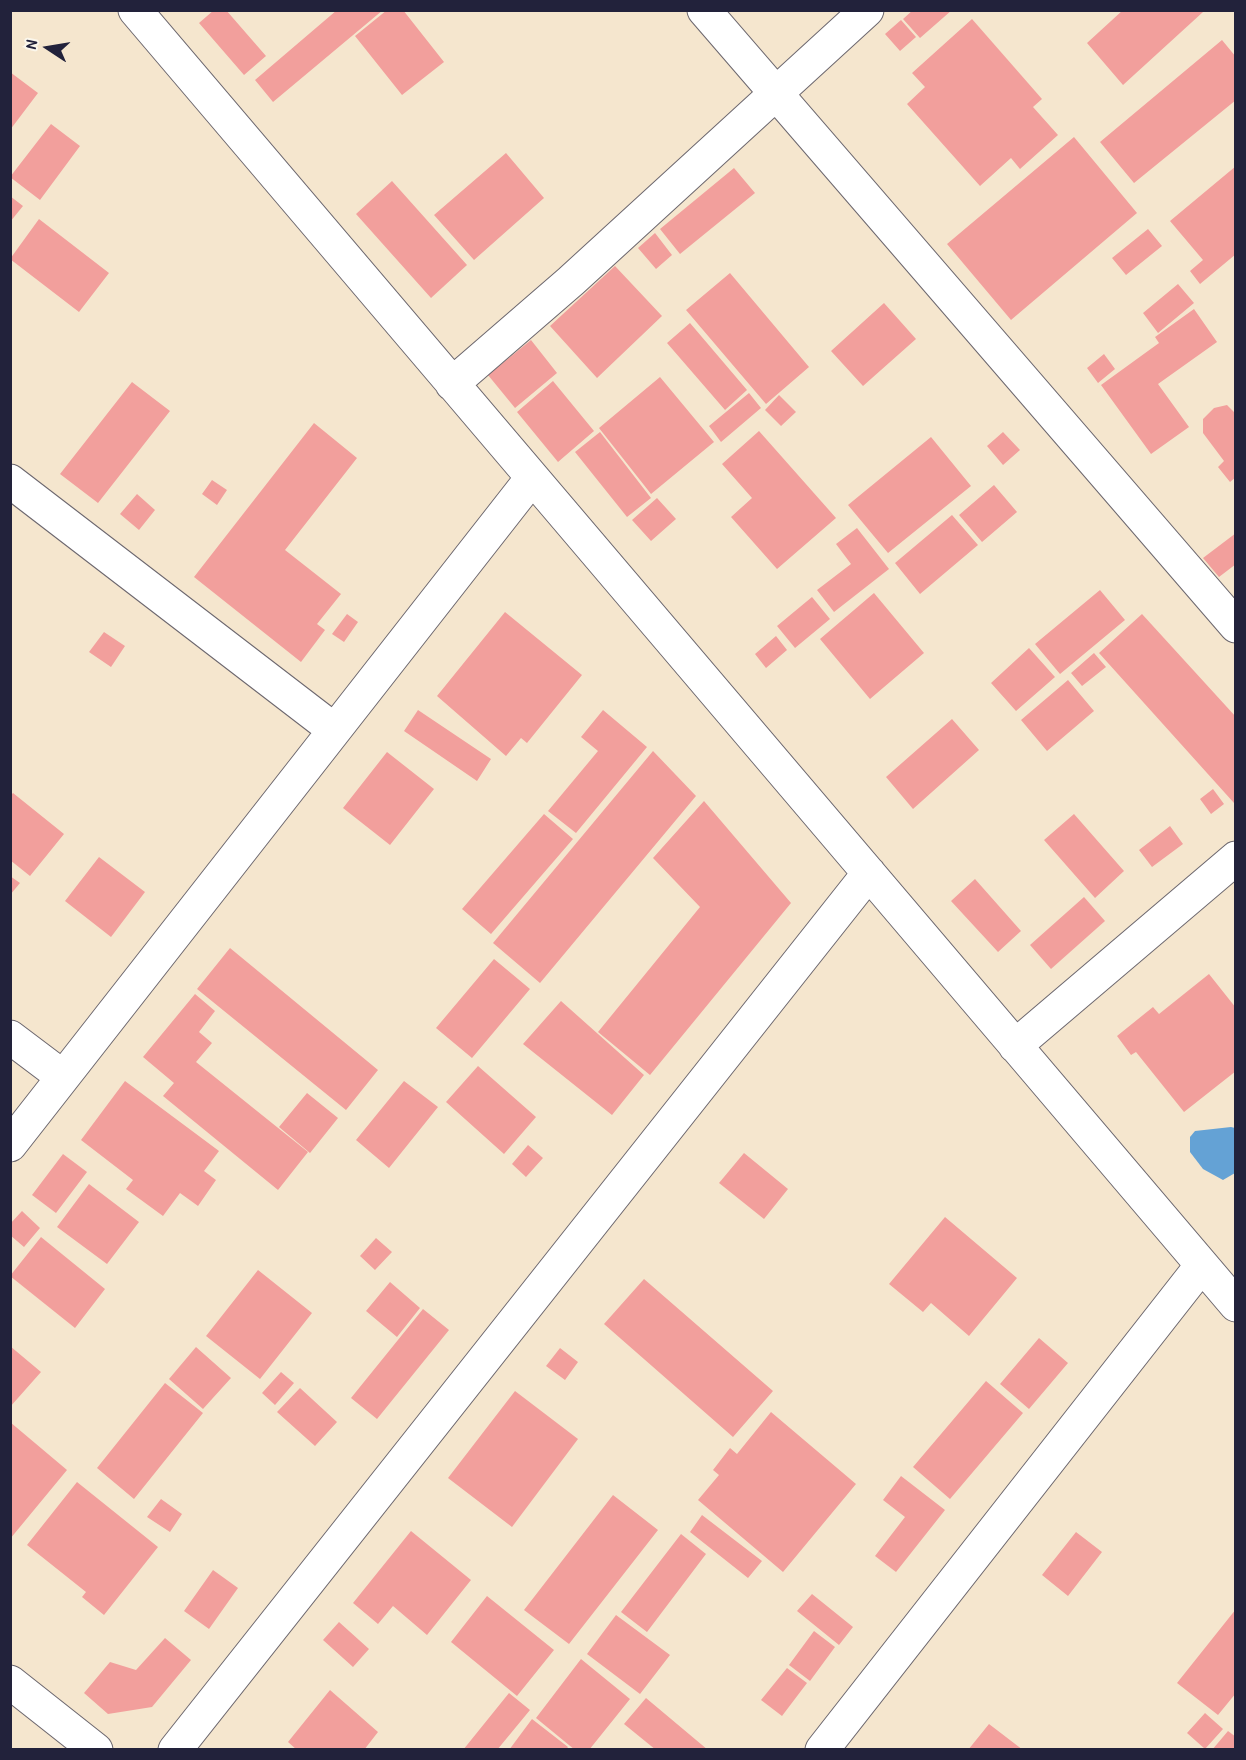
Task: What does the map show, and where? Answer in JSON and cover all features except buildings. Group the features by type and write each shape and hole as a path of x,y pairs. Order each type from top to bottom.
{"street":[{"path":"135,10 1236,1305"},
{"path":"704,10 1236,626"},
{"path":"452,384 777,95 867,10"},
{"path":"10,1145 333,729 532,478"},
{"path":"10,481 333,729"},
{"path":"1015,1046 1236,858"},
{"path":"175,1749 868,873"},
{"path":"10,1037 63,1077"},
{"path":"822,1749 1202,1265"},
{"path":"10,1682 96,1749"}],"water":[{"path":"1235,1128 1235,1173 1223,1180 1203,1169 1190,1152 1190,1137 1195,1131"}]}
